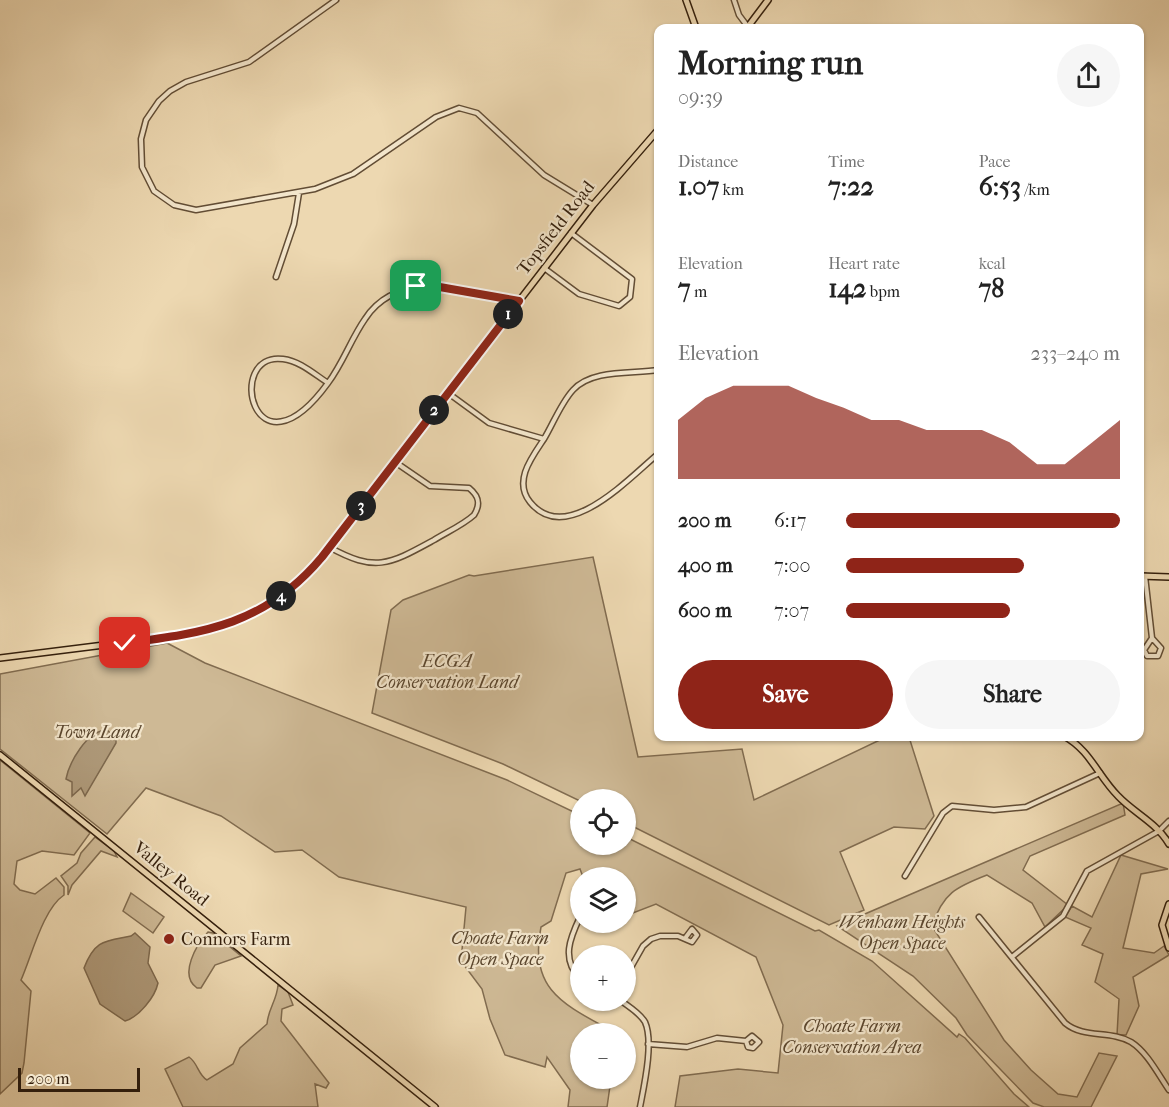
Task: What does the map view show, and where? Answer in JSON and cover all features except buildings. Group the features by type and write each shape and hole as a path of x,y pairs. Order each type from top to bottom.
{"main road":[{"path":"686,0 695,24"},
{"path":"750,24 768,0"},
{"name":"Topsfield Road","path":"0,658 192,634 215,629 250,614 291,589 311,570 543,268 593,205 654,135"},
{"path":"1144,576 1169,577"},
{"path":"1072,741 1079,746 1120,798 1159,831 1169,844"},
{"name":"Valley Road","path":"0,755 435,1107"},
{"path":"1169,904 1162,925 1169,948"}],"street":[{"path":"336,0 249,62 186,82 170,91 152,110 141,139 142,167 150,186 168,202 180,208 216,208 299,193 331,184 353,174 436,117 459,108 477,113 539,171 593,205"},
{"path":"734,0 745,24"},
{"path":"276,278 294,224 299,193"},
{"path":"543,268 589,299 619,306 626,302 632,291 632,279 571,233"},
{"path":"328,383 295,362 278,358 265,363 256,371 251,391 260,415 268,422 275,423 304,408 328,383 366,317 381,300 399,291 424,285 519,301"},
{"path":"654,370 602,376 583,381 570,394 526,468 523,486 525,494 537,510 553,517 564,517 588,510 654,457"},
{"path":"447,392 489,423 544,439"},
{"path":"329,547 358,562 374,565 391,563 474,515 479,502 469,488 430,486 394,461"},
{"path":"1144,583 1152,638 1159,644 1161,651 1153,657 1147,656 1144,650 1152,638"},
{"path":"905,876 943,813 952,806 994,810 1026,807 1100,773"},
{"path":"1012,957 1063,916 1087,871 1159,831 1169,821"},
{"path":"979,917 1065,1023 1078,1032 1130,1042 1142,1052 1169,1090"},
{"path":"570,957 568,950 573,933"},
{"path":"636,958 643,946 651,939 667,935 686,937"},
{"path":"633,1011 643,1020 648,1044 640,1107"},
{"path":"648,1044 687,1047 717,1038 746,1041"}],"green space":[{"name":"ECGA Conservation Land","path":"593,557 638,757 742,749 754,800 878,741 910,741 934,816 925,829 894,827 840,852 864,910 829,925 636,828 636,789 570,789 570,796 503,764 372,713 391,610 403,600 469,575"},
{"path":"167,643 205,663 507,780 570,810 570,855 636,855 636,842 815,931 819,930 872,961 957,1037 959,1034 965,1038 1014,1094 1029,1107 675,1107 680,1076 738,1069 778,1073 783,1025 756,957 656,904 636,912 636,867 570,867 551,921 541,927 538,948 540,966 545,981 554,993 570,1007 570,1011 576,1011 597,1023 570,1023 570,1089 610,1089 607,1107 568,1107 570,1090 547,1057 545,1067 505,1055 490,1019 482,989 461,961 466,907 339,877 302,850 275,852 221,816 146,788 107,834 0,749 0,674"},
{"path":"0,760 90,833 74,855 42,851 17,861 14,884 20,890 35,894 56,878 64,887 64,895 44,921 21,980 31,991 24,1063 22,1073 0,1094"},
{"name":"Wenham Heights Open Space","path":"1123,803 1125,815 1030,856 1023,870 1068,905 1045,927 1032,903 987,875 967,883 952,893 941,906 932,926 1004,1040 1031,1070 1058,1094 1077,1097 1099,1053 1117,1056 1091,1107 1044,1107 1033,1103 967,1035 956,1018 913,976 837,926"},
{"path":"95,837 114,851 117,857 101,851 72,885 68,895 68,886 61,876 77,863 81,853"},
{"path":"1121,855 1168,869 1141,874 1123,948 1154,953 1164,946 1169,955 1133,977 1139,1006 1126,1035 1117,1035 1119,999 1095,982 1103,954 1082,945 1091,928 1065,917 1072,906 1092,917"},
{"path":"131,893 164,917 153,933 123,911"},
{"path":"208,932 213,933 241,956 215,965 201,988 197,988 189,975 189,968 199,944"},
{"path":"278,985 288,992 293,1005 282,1009 281,1021 329,1083 326,1088 315,1084 318,1107 183,1107 165,1069 189,1057 207,1080 233,1064 240,1048 267,1024"}],"shaded area":[{"path":"107,730 116,738 116,743 85,796 81,788 72,796 72,782 66,779 75,756 93,735"},
{"path":"135,933 150,947 148,963 158,983 146,1006 125,1021 100,1004 84,968 97,946"}],"place":[{"name":"Connors Farm","path":"169,939"}],"route":[{"path":"125,643 215,629 250,614 291,589 322,557 519,301 434,286 416,286"}],"park label":[{"name":"Town Land","path":"97,732"},
{"name":"Choate Farm Open Space","path":"500,948"},
{"name":"Choate Farm Conservation Area","path":"852,1036"}]}
